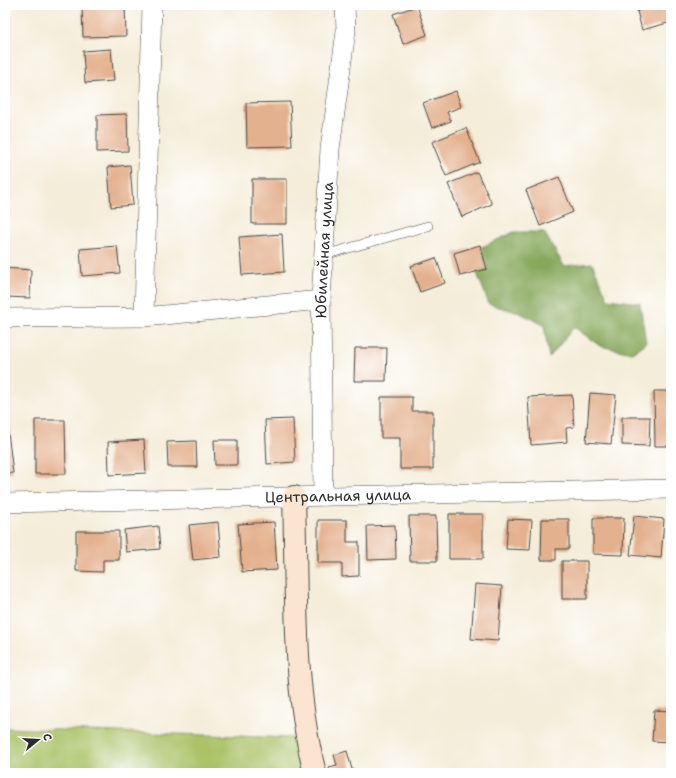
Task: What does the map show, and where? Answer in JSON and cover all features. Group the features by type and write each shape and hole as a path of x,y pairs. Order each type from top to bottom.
{"street":[{"path":"144,317 152,5"},
{"name":"Юбилейная улица","path":"323,496 321,300 330,149 346,31 345,5"},
{"path":"5,318 144,317 321,300"},
{"name":"Центральная улица","path":"5,503 671,489"},
{"path":"294,497 299,685 307,742 315,773"}],"lane":[{"path":"324,255 428,226"}],"green space":[{"path":"514,232 544,232 564,266 592,263 608,299 640,303 646,343 632,353 600,346 574,327 549,358 544,325 520,313 489,304 469,253"},
{"path":"5,728 292,738 306,773 5,773"}],"building":[{"path":"82,5 125,5 126,36 83,37"},
{"path":"657,5 671,5 671,22 642,30 637,11"},
{"path":"417,6 427,35 403,44 393,14"},
{"path":"111,49 114,81 85,83 83,51"},
{"path":"456,91 461,107 447,112 451,121 432,128 423,103"},
{"path":"290,102 292,146 247,147 246,103"},
{"path":"127,114 128,151 97,152 97,115"},
{"path":"466,128 480,162 446,176 432,142"},
{"path":"130,165 133,205 111,207 108,167"},
{"path":"477,172 492,204 462,217 448,184"},
{"path":"559,177 573,212 540,226 526,190"},
{"path":"252,179 287,179 287,224 252,224"},
{"path":"282,234 284,272 242,275 239,237"},
{"path":"480,245 487,269 460,276 454,253"},
{"path":"117,246 120,273 82,276 80,249"},
{"path":"436,258 445,283 420,292 411,266"},
{"path":"5,268 31,270 30,298 5,297"},
{"path":"355,348 387,348 386,381 354,381"},
{"path":"654,391 671,391 671,446 655,446"},
{"path":"590,393 616,395 611,444 586,442"},
{"path":"572,395 574,427 566,428 567,442 531,445 528,397"},
{"path":"381,397 412,397 412,411 433,411 433,469 400,469 400,438 381,438"},
{"path":"622,417 650,417 649,446 622,445"},
{"path":"293,419 295,462 267,464 265,420"},
{"path":"35,420 65,420 66,474 35,474"},
{"path":"5,432 8,432 13,473 5,474"},
{"path":"144,440 146,473 109,475 108,442"},
{"path":"214,440 237,440 237,465 215,465"},
{"path":"196,441 197,467 168,467 167,442"},
{"path":"449,514 483,514 483,559 449,559"},
{"path":"409,516 436,516 437,561 410,561"},
{"path":"634,516 664,519 661,558 630,555"},
{"path":"593,518 624,518 623,555 593,554"},
{"path":"508,519 532,520 530,550 506,549"},
{"path":"542,519 569,519 569,549 556,549 556,560 541,560"},
{"path":"318,520 347,520 347,542 359,542 359,576 342,577 342,563 318,563"},
{"path":"218,522 221,557 193,560 189,525"},
{"path":"274,522 277,570 242,572 238,524"},
{"path":"395,525 396,559 368,560 367,526"},
{"path":"158,526 160,549 126,552 124,530"},
{"path":"76,531 119,531 119,560 103,560 103,572 76,571"},
{"path":"562,561 587,561 587,599 562,599"},
{"path":"475,584 502,586 498,641 471,639"},
{"path":"654,710 671,711 671,742 652,741"},
{"path":"347,751 353,773 330,773 329,767 337,765 334,755"}]}
